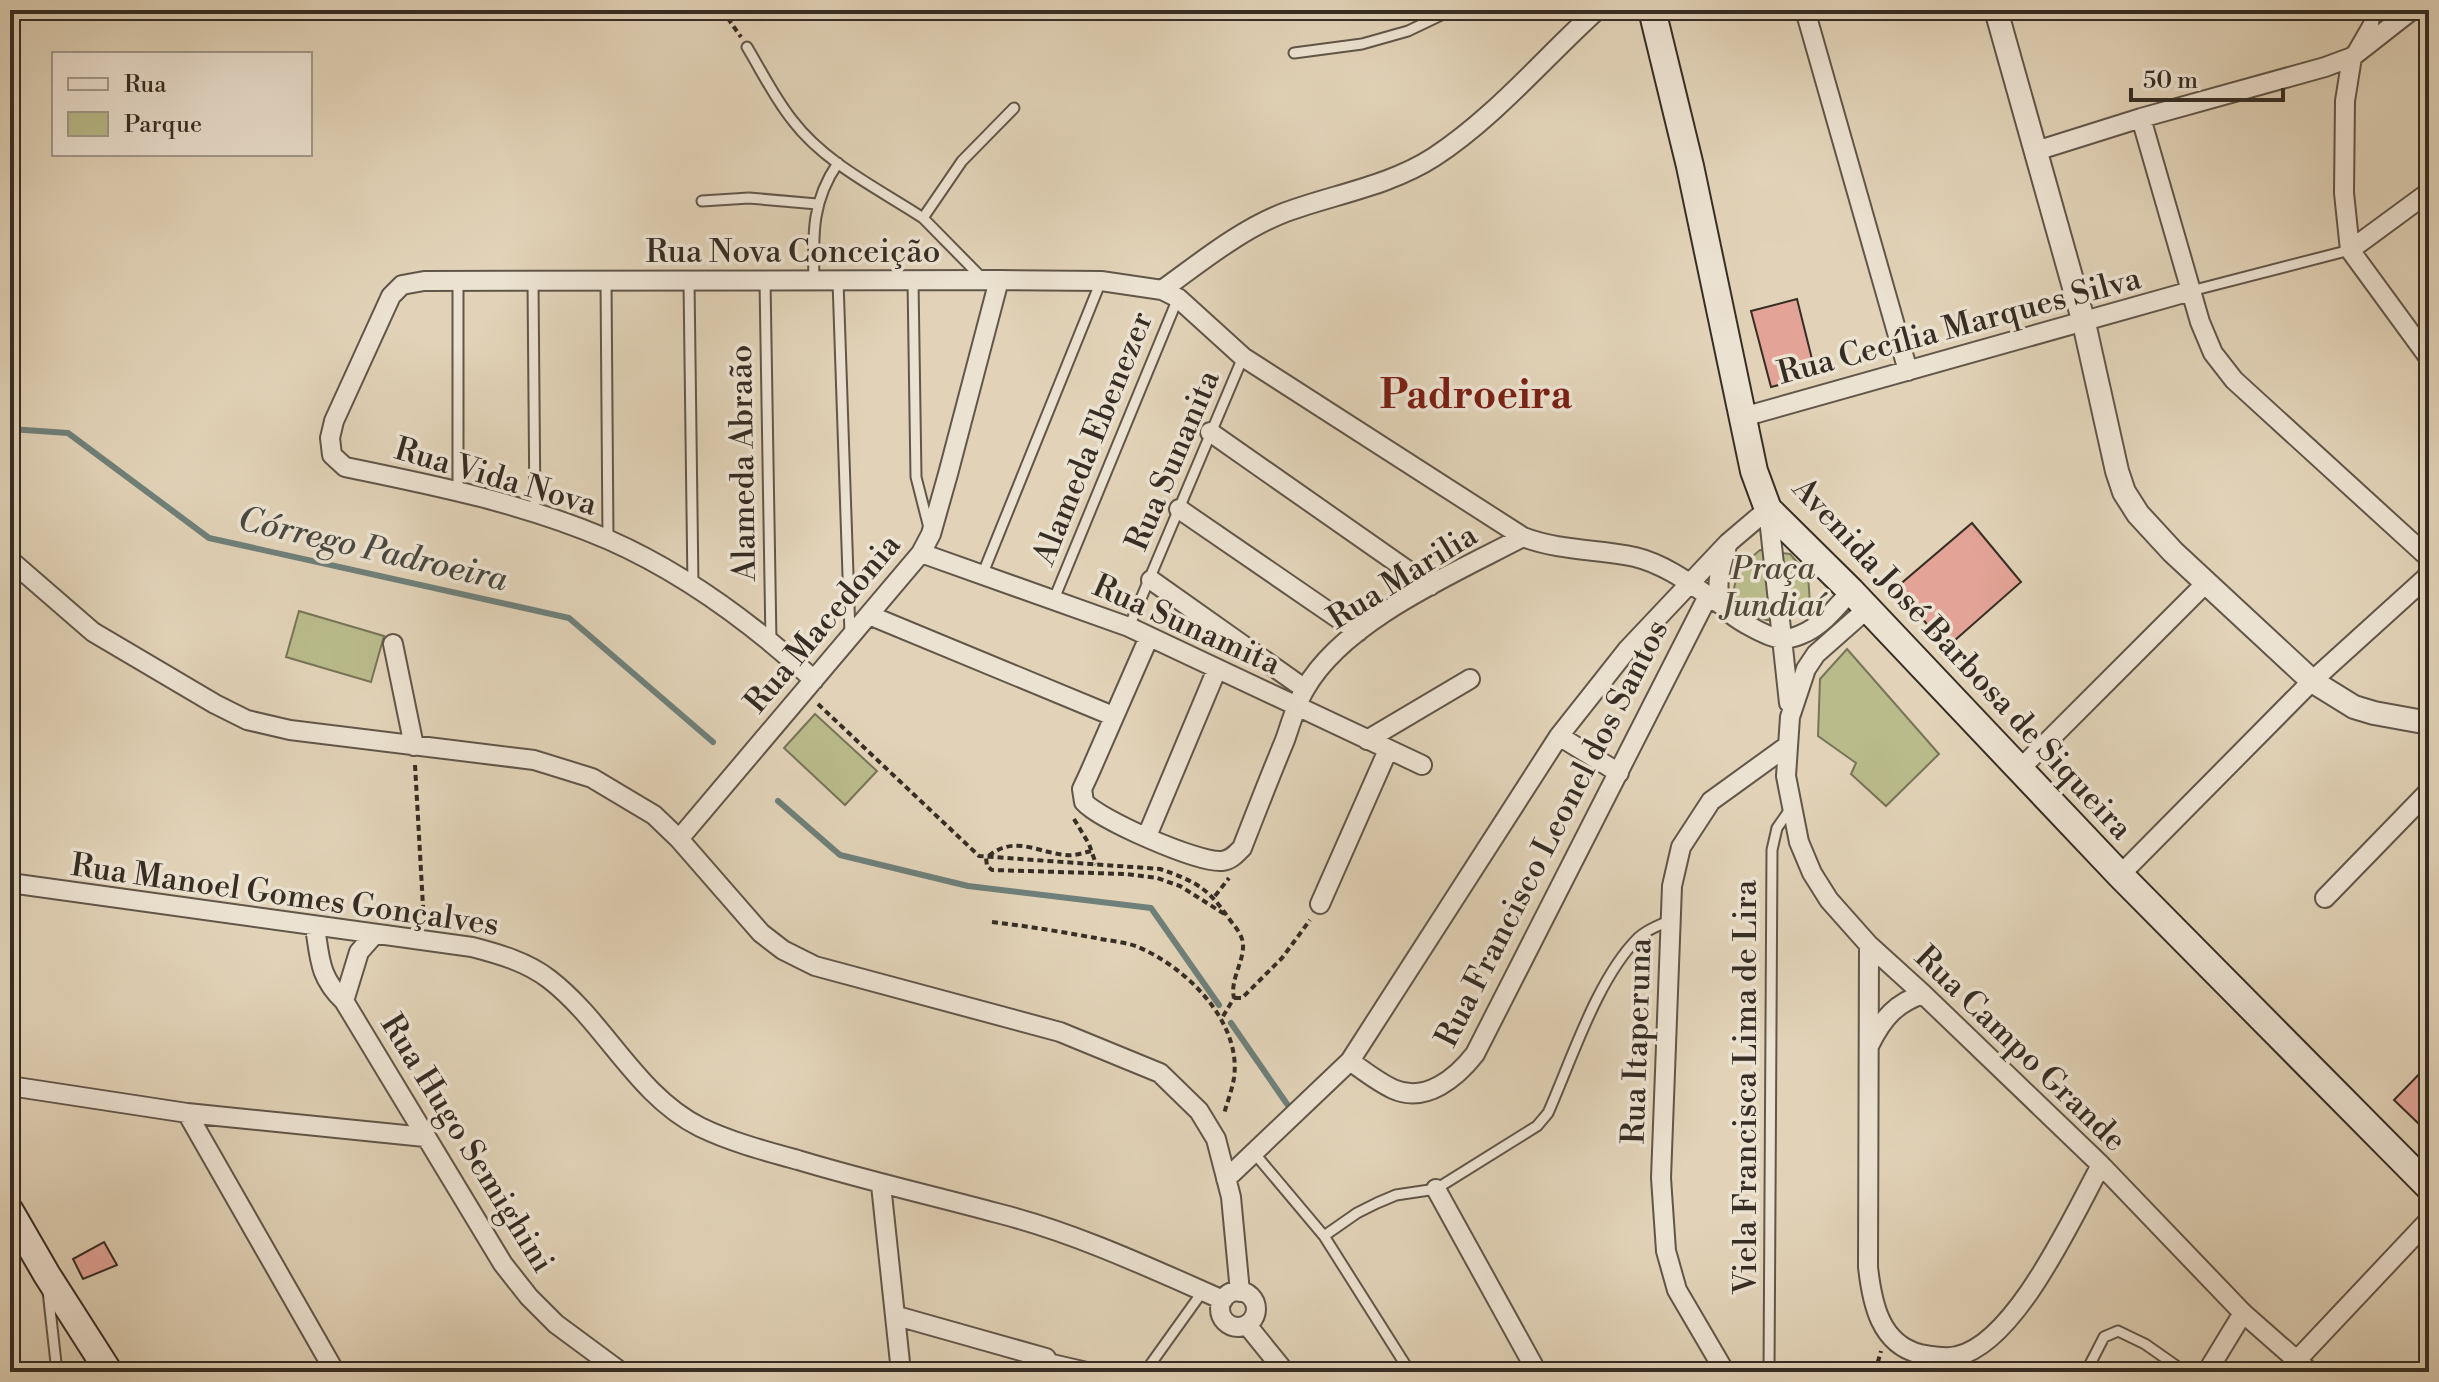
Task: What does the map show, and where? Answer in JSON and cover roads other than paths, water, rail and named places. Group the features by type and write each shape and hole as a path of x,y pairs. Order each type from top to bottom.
{"main road":[{"name":"Avenida José Barbosa de Siqueira","path":"1652,10 1690,166 1754,471 1768,509 1859,600 2120,875 2429,1187"},
{"path":"10,1211 109,1372"}],"street":[{"path":"1597,10 1484,119 1433,158 1386,180 1284,213 1248,231 1170,294 1243,357 1523,537 1564,549 1636,557 1659,565 1690,583 1741,621 1782,639 1815,628 1835,609 1859,600"},
{"path":"1805,10 1908,371"},
{"path":"1996,10 2084,323 2124,492 2138,514 2173,552 2312,681 2354,707 2429,723"},
{"path":"2373,10 2371,24 2352,57 2345,101 2344,193 2350,250 2429,358"},
{"path":"2036,151 2352,57 2412,10"},
{"path":"2141,118 2200,322 2213,353 2234,380 2429,558"},
{"path":"2350,250 2429,192"},
{"name":"Rua Macedonia","path":"679,839 921,553 931,534 992,280"},
{"name":"Rua Nova Conceição","path":"424,281 1101,281 1170,294"},
{"name":"Rua Vida Nova","path":"424,281 402,285 391,296 334,421 330,438 332,455 345,467 458,490 608,540 693,586 771,643 810,686"},
{"name":"Rua Cecília Marques Silva","path":"1743,417 1815,394 2084,323 2191,291"},
{"path":"1210,432 1430,586"},
{"path":"1179,509 1358,632"},
{"path":"1716,601 1728,543 1768,509"},
{"name":"Rua Campo Grande","path":"1768,509 1790,717 1786,776 1799,842 1812,873 1829,900 1869,945 2101,1165 2243,1313 2304,1366"},
{"name":"Rua Marilia","path":"1147,836 1211,861 1233,858 1242,848 1301,698 1327,660 1358,632 1430,586 1523,537"},
{"name":"Rua Francisco Leonel dos Santos","path":"1226,1179 1350,1061 1559,736 1627,650 1728,543"},
{"name":"Rua Sunamita","path":"921,553 1129,627 1217,669 1301,698 1367,740 1422,765"},
{"path":"10,560 93,632 247,720 290,730 534,760 592,778 654,815 761,933 783,950 815,966 1060,1032 1160,1073 1199,1111 1216,1139 1231,1197 1240,1292"},
{"path":"2120,875 2312,681 2429,575"},
{"path":"1151,580 1301,698"},
{"path":"2019,770 2207,582"},
{"name":"Rua Campo Grande","path":"1790,717 1806,669 1859,600"},
{"name":"Rua Francisco Leonel dos Santos","path":"1350,1061 1397,1091 1411,1092 1448,1083 1460,1073 1475,1054 1681,645 1716,601"},
{"path":"869,615 1113,716"},
{"path":"1654,622 1681,645"},
{"path":"1149,637 1082,789 1084,802 1112,821 1147,836 1217,669"},
{"path":"393,644 414,746"},
{"path":"1367,740 1470,679"},
{"path":"1559,736 1619,773"},
{"name":"Rua Itaperuna","path":"1725,1372 1677,1290 1666,1251 1661,1178 1672,886 1681,847 1711,801 1787,746"},
{"path":"1320,904 1388,750"},
{"path":"2325,898 2429,791"},
{"name":"Rua Manoel Gomes Gonçalves","path":"10,883 472,947 510,957 548,978 575,1001 652,1091 700,1127 753,1147 881,1185 1067,1232 1223,1300"},
{"name":"Rua Hugo Semighini","path":"315,927 323,973 330,987 344,1001 503,1264 556,1324 621,1372"},
{"name":"Rua Hugo Semighini","path":"344,1001 359,952 374,935"},
{"path":"1869,945 1868,1267 1871,1297 1886,1333 1909,1351 1931,1356 1957,1356 1990,1339 2021,1307 2101,1165"},
{"path":"1870,1044 1890,1011 1905,1000 1923,994"},
{"path":"12,1089 187,1113 425,1137"},
{"path":"187,1113 335,1372"},
{"path":"881,1185 901,1372"},
{"path":"1436,1189 1537,1372"},
{"path":"2304,1366 2429,1220"},
{"path":"1240,1292 1256,1304 1255,1316 1247,1325 1236,1327 1225,1322 1220,1312 1223,1300 1231,1293 1240,1292"},
{"path":"2207,1372 2243,1313"},
{"path":"897,1316 1046,1358"},
{"path":"1247,1325 1285,1372"}],"lane":[{"path":"1294,53 1408,31 1452,10"},
{"path":"747,47 795,124 838,163 923,218 992,280"},
{"path":"923,218 962,161 1014,108"},
{"path":"814,281 813,236 817,204 838,163"},
{"path":"702,201 749,198 817,204"},
{"path":"2191,291 2350,250"},
{"path":"458,281 458,490"},
{"path":"533,281 535,515"},
{"path":"606,281 608,540"},
{"name":"Alameda Abraão","path":"765,281 771,643"},
{"path":"838,281 850,636"},
{"path":"913,281 916,477 931,534"},
{"path":"983,573 1101,281"},
{"path":"689,282 693,586"},
{"name":"Alameda Ebenezer","path":"1054,599 1170,294"},
{"name":"Rua Sunanita","path":"1129,627 1243,357"},
{"name":"Viela Francisca Lima de Lira","path":"1769,1372 1772,850 1777,828 1791,808"},
{"path":"1324,1236 1357,1213 1396,1195 1436,1189 1537,1126 1548,1113 1607,979 1637,939 1671,920"},
{"path":"1255,1154 1324,1236 1410,1372"},
{"path":"47,1275 57,1372"},
{"path":"1145,1372 1203,1291"},
{"path":"2086,1372 2104,1337 2118,1331 2145,1344 2185,1372"},
{"path":"1046,1358 1107,1372"}],"waterway":[{"name":"Córrego Padroeira","path":"10,429 68,433 209,538 569,618 713,742"},
{"name":"Córrego Padroeira","path":"778,801 840,855 968,886 1151,908 1219,1005"},
{"name":"Córrego Padroeira","path":"1231,1023 1287,1104"}],"district":[{"name":"Padroeira","path":"1476,394"}],"park label":[{"name":"Praça Jundiaí","path":"1773,586"}]}
